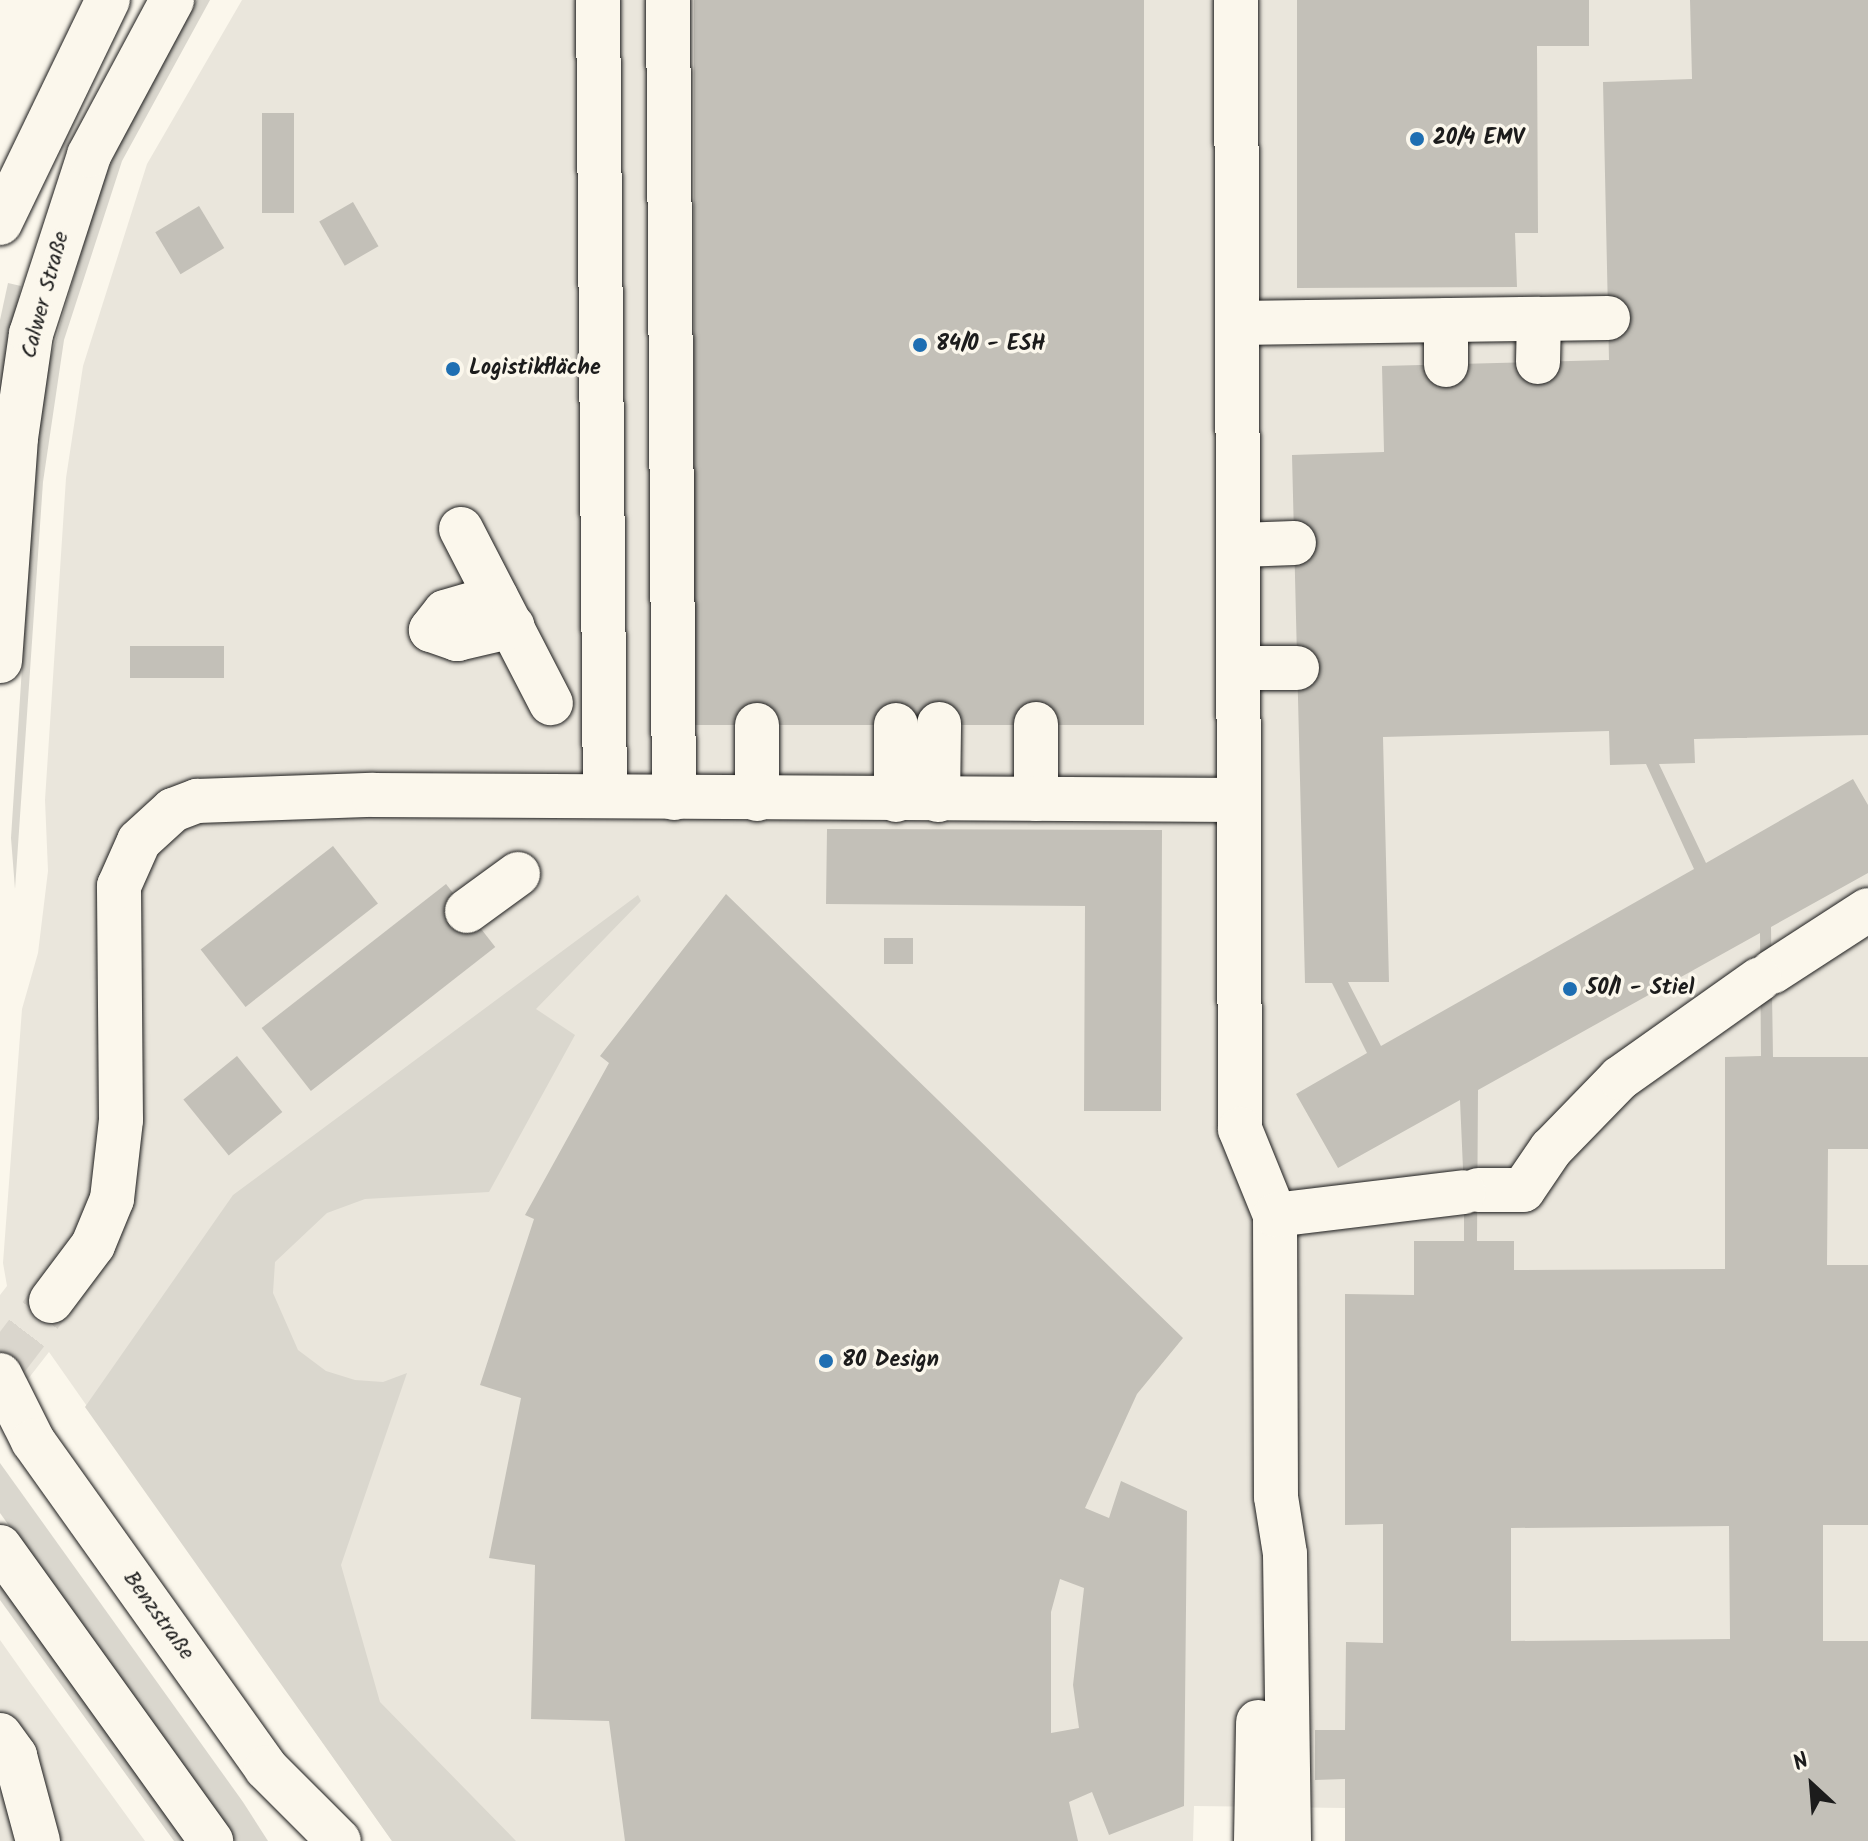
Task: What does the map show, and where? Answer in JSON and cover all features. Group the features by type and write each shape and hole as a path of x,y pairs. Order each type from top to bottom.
{"street":[{"path":"0,223 108,0"},
{"name":"Calwer Straße","path":"0,661 16,438 31,334 89,155 172,0"},
{"path":"598,0 605,796"},
{"path":"668,0 682,194 674,798"},
{"path":"1236,0 1241,545 1240,1129 1275,1215 1276,1497 1261,1553 1272,1830"},
{"path":"600,202 682,194"},
{"path":"1237,323 1608,318"},
{"path":"1538,362 1539,319"},
{"path":"1446,320 1446,365"},
{"path":"461,529 551,703"},
{"path":"1241,545 1294,543"},
{"path":"1240,668 1297,668"},
{"path":"917,800 939,724"},
{"path":"1036,724 1036,799"},
{"path":"757,725 757,799"},
{"path":"896,725 917,800"},
{"path":"51,1301 93,1245 112,1199 121,1120 119,886 129,857 152,825 197,801 605,796 1239,800"},
{"path":"467,911 518,874"},
{"path":"1275,1215 1471,1191 1523,1190 1551,1149 1620,1078 1766,975 1868,910"},
{"name":"Benzstraße","path":"0,1375 17,1428 266,1768 339,1841"},
{"path":"0,1547 211,1841"},
{"path":"0,1735 15,1756 38,1841"},
{"path":"266,1768 293,1841"}],"shaded area":[{"path":"197,0 210,0 122,161 64,340 43,482 15,889 11,838 36,450 48,366 99,191 143,89"},
{"path":"242,0 1868,0 1868,1841 1345,1808 1194,1806 1193,1841 392,1841 49,1352 0,1415 0,1295 7,1286 3,1263 22,1009 38,953 48,871 45,800 66,478 83,366 147,164"},
{"path":"8,283 21,286 0,395 0,320"},
{"path":"638,895 641,901 536,1009 575,1035 489,1192 365,1199 327,1213 275,1262 273,1293 298,1350 326,1371 355,1380 383,1382 407,1373 341,1565 380,1702 516,1841 392,1841 85,1407 233,1195"},
{"path":"0,1463 268,1841 235,1841 152,1728 0,1513"},
{"path":"0,1584 187,1841 174,1841 0,1600"},
{"path":"0,1640 29,1681 145,1841 0,1841"}],"building":[{"name":"84/0 - ESH","path":"694,0 1144,0 1144,725 694,725"},
{"name":"20/4 EMV","path":"1297,0 1589,0 1589,46 1537,46 1538,233 1515,233 1517,287 1297,288"},
{"path":"1690,0 1868,0 1868,735 1694,739 1695,763 1659,764 1706,863 1853,779 1868,805 1868,873 1771,927 1773,1057 1868,1057 1868,1149 1828,1149 1827,1265 1868,1265 1868,1525 1823,1525 1823,1641 1868,1641 1868,1841 1345,1841 1345,1779 1315,1780 1315,1730 1345,1730 1346,1642 1383,1643 1383,1524 1345,1525 1345,1294 1414,1295 1414,1241 1464,1241 1464,1192 1460,1100 1338,1168 1296,1094 1367,1053 1332,983 1305,983 1292,455 1384,452 1382,366 1609,360 1603,82 1692,79","holes":["1609,731 1610,765 1646,764 1694,869 1381,1046 1348,982 1389,982 1383,737","1760,933 1761,1056 1725,1057 1725,1269 1514,1270 1514,1241 1477,1241 1478,1090","1729,1526 1730,1639 1511,1641 1511,1528"]},
{"path":"262,113 294,113 294,213 262,213"},
{"path":"353,202 378,246 345,266 319,222"},
{"path":"199,206 224,248 181,274 155,232"},
{"path":"130,646 224,646 224,678 130,678"},
{"path":"827,829 1162,830 1161,1111 1084,1111 1085,906 826,904"},
{"path":"333,846 378,904 246,1007 201,949"},
{"path":"446,884 495,947 311,1091 262,1028"},
{"name":"80 Design","path":"726,894 1183,1338 1137,1394 1085,1508 1109,1518 1121,1481 1187,1511 1184,1806 1109,1835 1092,1792 1069,1802 1078,1841 625,1841 609,1721 531,1719 535,1565 489,1558 521,1398 480,1385 534,1219 525,1215 609,1063 600,1056","holes":["1060,1579 1084,1588 1073,1685 1079,1728 1051,1733 1051,1612"]},
{"path":"884,938 913,938 913,964 884,964"},
{"path":"237,1056 282,1112 229,1155 183,1099"}],"tunnel":[{"path":"0,1368 51,1301"}],"place":[{"name":"20/4 EMV","path":"1417,139"},
{"name":"84/0 - ESH","path":"920,345"},
{"name":"Logistikfläche","path":"453,369"},
{"name":"50/1 - Stiel","path":"1570,989"},
{"name":"80 Design","path":"826,1361"}]}
